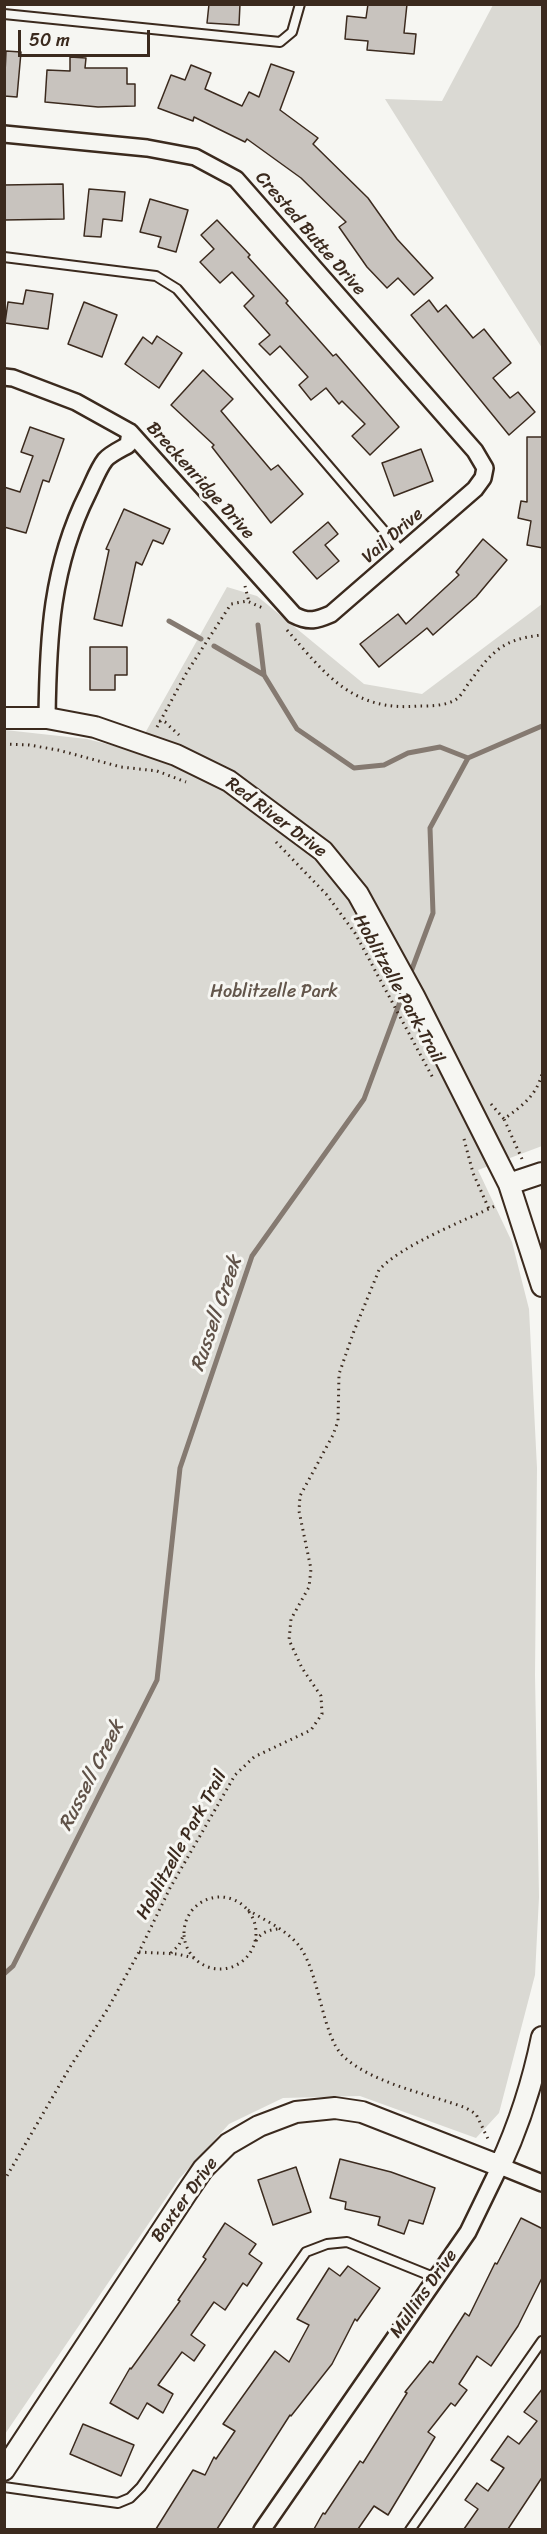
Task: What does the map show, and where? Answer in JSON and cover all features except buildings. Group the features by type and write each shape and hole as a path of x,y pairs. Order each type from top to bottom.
{"street":[{"name":"Crested Butte Drive","path":"4,135 147,148 195,157 236,179 475,451 485,468"},
{"name":"Breckenridge Drive","path":"4,377 76,402 130,432 294,615 303,620 315,621"},
{"path":"47,718 48,651 52,604 61,564 78,513 105,460 128,445 130,432"},
{"name":"Vail Drive","path":"315,621 331,614 475,489 483,478 485,468"},
{"name":"Red River Drive","path":"4,718 47,718 95,727 176,754 229,781 323,850 364,906 414,996 508,1184"},
{"path":"543,1173 508,1184 543,1286"},
{"name":"Mullins Drive","path":"262,2529 468,2232 514,2136 543,2037"},
{"name":"Baxter Drive","path":"4,2470 203,2169 228,2144 260,2126 296,2112 334,2108 362,2112 500,2166"},
{"path":"500,2166 543,2183"}],"lane":[{"path":"4,14 280,42 292,32 300,4"},
{"path":"4,257 156,276 177,289 403,553"},
{"path":"4,2487 118,2503 130,2498 141,2487 306,2252 327,2244 346,2242 435,2278"},
{"path":"410,2529 543,2342"}],"path":[{"path":"157,728 186,672 231,604 247,601 262,606 269,613"},
{"path":"285,628 331,680 367,701 397,708 441,705 457,700 484,662 506,643 543,635"},
{"path":"4,744 58,750 121,767 157,771 188,783"},
{"path":"141,770 144,762"},
{"name":"Hoblitzelle Park Trail","path":"269,835 291,854 326,894 355,933 436,1084"},
{"path":"504,1119 528,1102 539,1086 543,1074"},
{"path":"489,1102 504,1119 522,1159"},
{"path":"464,1137 473,1173 489,1209"},
{"name":"Hoblitzelle Park Trail","path":"4,2181 70,2067 107,2010 182,1866 235,1776 254,1757 311,1730 322,1714 321,1696 297,1660 289,1640 291,1619 309,1587 311,1569 299,1510 300,1496 333,1435 338,1421 339,1374 354,1331 380,1270 385,1264 411,1248 497,1205"},
{"path":"170,1954 179,1945 187,1918 196,1906 208,1898 223,1896 237,1900 248,1910 280,1929 299,1947 306,1959 330,2032 342,2056 367,2073 466,2108 476,2114 488,2139"},
{"path":"248,1910 256,1926 255,1944"},
{"path":"139,1952 170,1954 195,1959 211,1968 229,1968 245,1960 259,1936 268,1930 280,1929"},
{"path":"184,1932 187,1947 195,1959"}],"green space":[{"path":"493,5 542,5 542,348 385,99 442,101"},
{"name":"Hoblitzelle Park","path":"227,587 257,596 364,684 422,694 542,604 542,1146 478,1170 512,1242 529,1309 537,1468 535,1675 539,1897 535,1975 499,2113 476,2138 360,2096 283,2098 229,2124 179,2179 5,2434 5,730 87,739 135,751"}],"waterway":[{"path":"169,621 201,639"},
{"path":"258,625 264,675 297,729 354,768 384,765 408,753 440,747 468,758"},
{"path":"214,646 264,675"},
{"name":"Russell Creek","path":"409,977 433,913 430,828 468,758 542,726"},
{"name":"Russell Creek","path":"4,1974 13,1966 157,1680 180,1468 252,1256 364,1099 404,991"}]}
